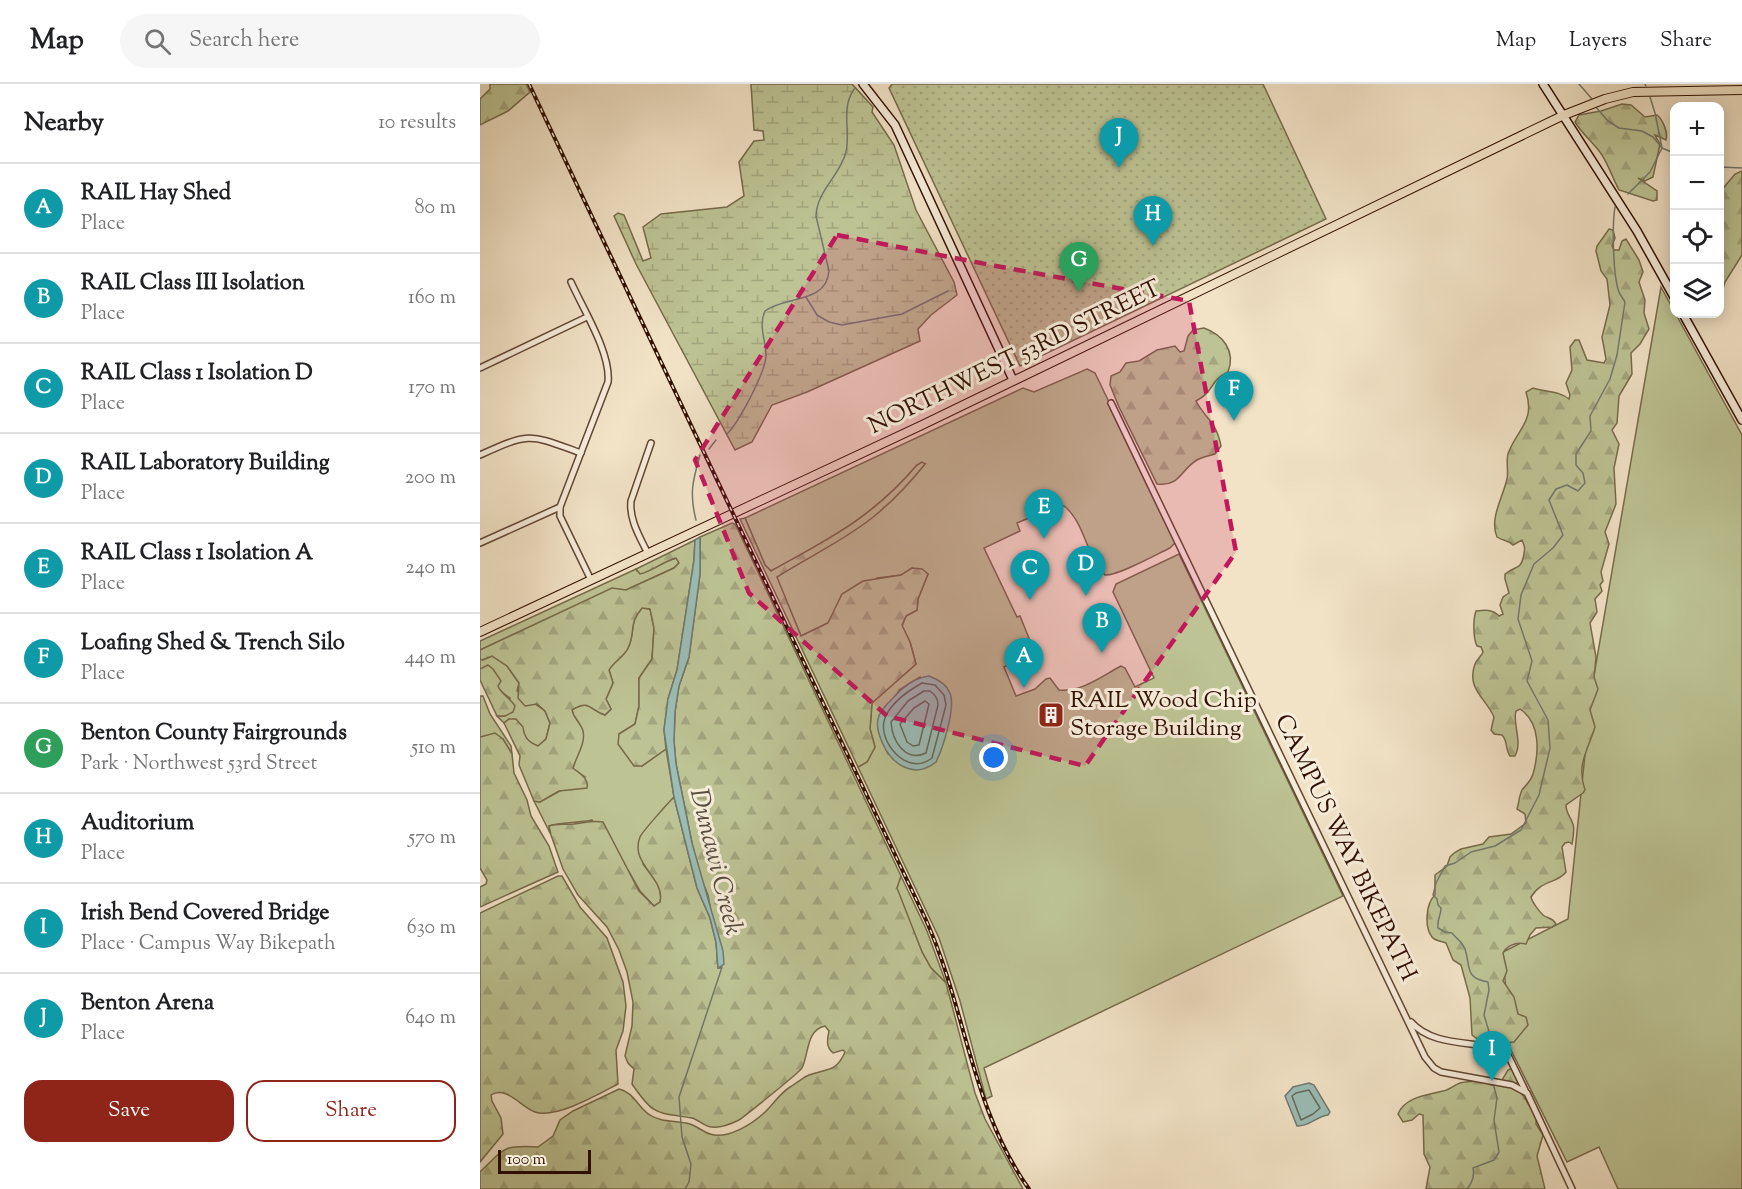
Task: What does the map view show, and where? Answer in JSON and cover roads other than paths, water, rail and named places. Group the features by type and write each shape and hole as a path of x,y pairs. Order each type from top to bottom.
{"main road":[{"path":"863,84 895,125 1013,380"},
{"path":"1543,84 1637,231 1670,290"},
{"name":"NORTHWEST 53RD STREET","path":"480,632 1013,380 1564,115 1605,99 1633,92 1742,90"},
{"path":"1685,318 1742,420"}],"street":[{"path":"571,282 604,353 609,373 608,382 560,507 560,516 591,580"},
{"path":"480,368 587,317"},
{"name":"CAMPUS WAY BIKEPATH","path":"1111,403 1425,1057 1434,1068 1449,1075 1502,1083 1519,1087 1527,1093"},
{"path":"480,455 514,440 529,437 543,439 581,453"},
{"path":"648,554 630,510 651,443"},
{"path":"480,543 560,507"},
{"name":"CAMPUS WAY BIKEPATH","path":"1406,1016 1414,1026 1434,1036 1506,1051 1572,1189"}],"water":[{"path":"700,537 700,574 689,657 679,686 674,741 676,764 692,843 723,951 724,964 718,968 716,942 710,918 697,888 674,797 664,730 668,699 677,670 695,540"},
{"path":"929,676 949,690 950,717 936,762 920,770 912,769 897,763 886,750 878,731 878,719 884,707 901,690 914,681"},
{"path":"1309,1083 1314,1085 1330,1112 1328,1115 1297,1126 1285,1096 1293,1087"}],"waterway":[{"path":"1579,84 1592,99"},
{"name":"Dunawi Creek","path":"727,434 751,397 765,364 766,350 762,322 765,311 813,294 826,282 829,271 816,216 817,207 846,152 848,103 855,88"},
{"path":"1650,97 1662,148 1670,151"},
{"path":"1595,106 1608,121 1619,128 1642,131 1653,137 1662,148 1650,172 1628,194"},
{"path":"1724,167 1742,168"},
{"path":"1491,1038 1484,1015 1489,990 1488,982 1472,975 1463,945 1452,933 1438,928 1441,908 1433,895 1436,883 1445,866 1455,863 1471,852 1495,846 1521,830 1539,795 1550,748 1548,720 1527,681 1532,661 1518,619 1521,595 1534,564 1553,548 1563,535 1549,500 1556,489 1567,485 1578,491 1585,483 1583,473 1576,465 1576,454 1591,431 1590,416 1610,379 1617,355 1625,302 1619,291 1615,272 1613,236 1615,207"},
{"path":"806,297 817,315 829,322 842,325 902,314 948,291"},
{"name":"Dunawi Creek","path":"709,449 716,440"},
{"name":"Dunawi Creek","path":"696,520 693,487 700,455"},
{"name":"Dunawi Creek","path":"685,1189 689,1182 691,1164 682,1137 679,1097 722,967"},
{"path":"1491,1056 1489,1066 1491,1079"},
{"path":"1467,1189 1473,1180 1473,1168 1494,1160 1499,1152 1494,1120 1497,1098 1493,1083"}],"railway":[{"path":"529,84 926,920 951,988 981,1092 1010,1158 1029,1189"}],"place":[{"name":"Benton Arena","path":"1119,168"},
{"name":"Auditorium","path":"1153,246"},
{"name":"Benton County Fairgrounds","path":"1079,292"},
{"name":"Loafing Shed & Trench Silo","path":"1234,421"},
{"name":"RAIL Class 1 Isolation A","path":"1044,539"},
{"name":"RAIL Laboratory Building","path":"1086,596"},
{"name":"RAIL Class 1 Isolation D","path":"1030,600"},
{"name":"RAIL Class III Isolation","path":"1102,653"},
{"name":"RAIL Hay Shed","path":"1024,688"},
{"name":"RAIL Wood Chip Storage Building","path":"1051,715"},
{"name":"Irish Bend Covered Bridge","path":"1492,1081"}]}
